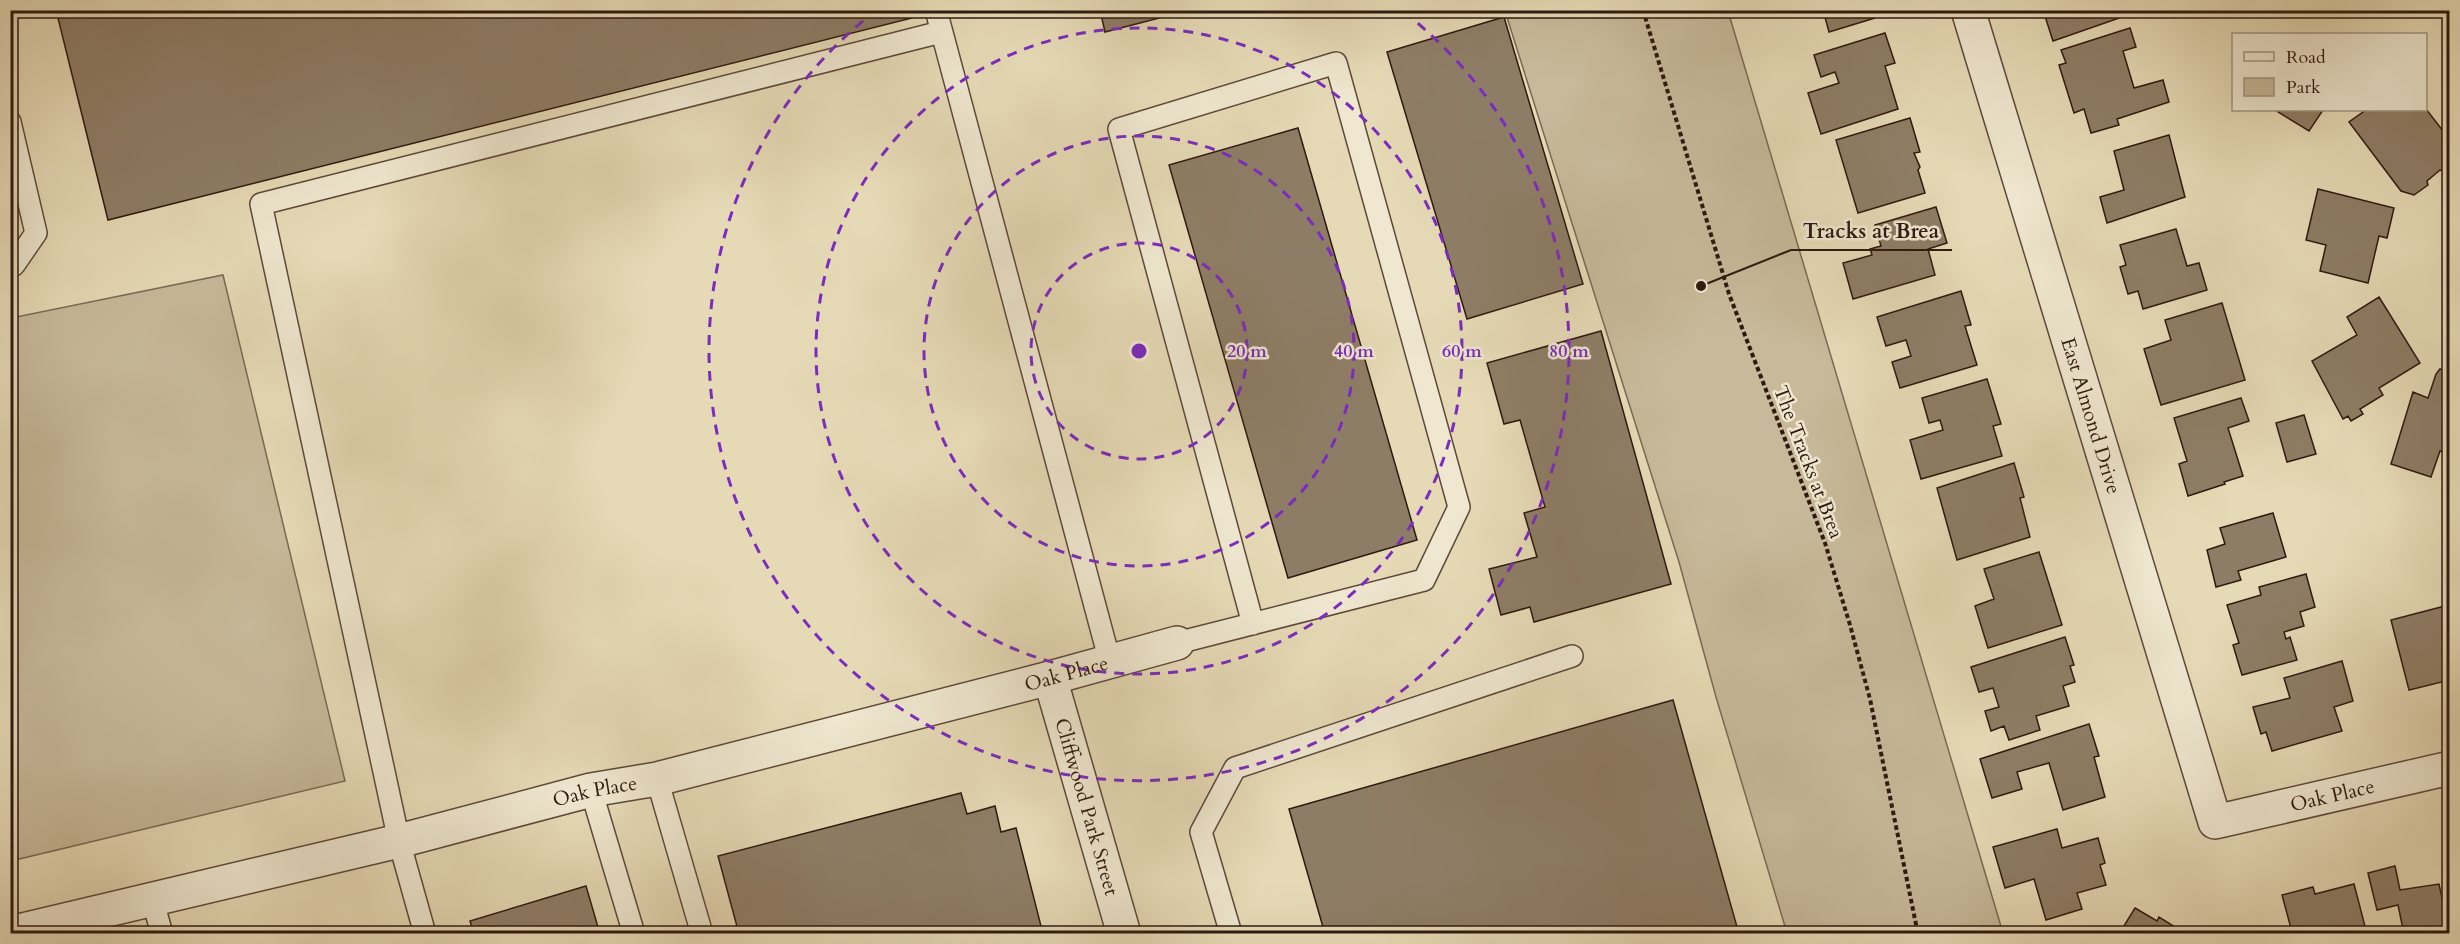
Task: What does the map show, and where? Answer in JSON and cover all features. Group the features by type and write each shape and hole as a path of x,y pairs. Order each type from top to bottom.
{"street":[{"name":"East Almond Drive","path":"1968,10 2215,822"},
{"name":"Oak Place","path":"10,933 399,840 591,790 657,778 1050,678 1177,643"},
{"name":"Cliffwood Park Street","path":"1050,678 1124,933"},
{"name":"Oak Place","path":"2215,822 2450,768"}],"lane":[{"path":"936,10 1110,662"},
{"path":"424,933 399,840 261,204 941,32"},
{"path":"1177,643 1253,624 1424,580 1459,507 1336,63 1119,129 1253,624"},
{"path":"10,122 36,234 14,265 10,266"},
{"path":"1231,933 1201,832 1235,768 1572,656"},
{"path":"657,778 702,933"},
{"path":"591,790 634,933"},
{"path":"152,898 162,933"}],"path":[{"name":"The Tracks at Brea","path":"1643,10 1729,294 1821,532 1850,625 1874,719 1918,933"}],"green space":[{"path":"1505,11 1728,11 2003,933 1787,933 1716,697 1679,562"},
{"path":"223,275 345,781 11,861 11,318"}],"building":[{"path":"56,10 911,10 912,18 108,220"},
{"path":"1100,10 1190,10 1105,32"},
{"path":"1823,10 1872,10 1875,18 1829,32"},
{"path":"2043,10 2124,10 2125,16 2053,41"},
{"path":"1504,17 1583,284 1467,319 1387,52"},
{"path":"2130,28 2136,47 2123,51 2134,88 2163,80 2169,102 2117,119 2119,125 2091,133 2084,109 2074,113 2059,65 2066,63 2061,50"},
{"path":"1885,33 1895,63 1885,66 1898,109 1821,134 1808,93 1839,83 1835,72 1821,77 1814,55"},
{"path":"2427,110 2450,140 2450,168 2445,172 2440,170 2427,181 2428,185 2414,195 2401,191 2349,122 2365,111"},
{"path":"2277,111 2322,111 2309,131"},
{"path":"1910,118 1920,152 1914,153 1920,167 1918,170 1925,193 1858,213 1836,140"},
{"path":"1298,128 1417,540 1288,578 1169,165"},
{"path":"2169,135 2185,197 2107,223 2100,197 2124,190 2114,151"},
{"path":"2318,189 2394,208 2387,238 2379,236 2368,283 2320,271 2326,245 2306,240"},
{"path":"1936,207 1947,243 1928,249 1935,275 1853,299 1843,263 1872,255 1870,249 1881,246 1875,225"},
{"path":"2176,229 2187,266 2199,263 2207,290 2143,309 2138,291 2128,294 2120,267 2126,265 2120,245"},
{"path":"1961,291 1971,325 1965,326 1977,365 1900,388 1892,362 1911,356 1906,340 1886,346 1877,317"},
{"path":"2379,297 2420,363 2379,388 2383,395 2360,409 2363,414 2351,421 2348,416 2343,419 2312,361 2357,335 2347,317"},
{"path":"2222,303 2245,380 2161,405 2144,349 2171,340 2165,320"},
{"path":"1601,331 1671,584 1534,622 1530,607 1501,615 1489,569 1537,557 1524,513 1545,507 1520,420 1504,424 1487,363"},
{"path":"2440,369 2450,369 2450,454 2440,451 2431,477 2391,464 2413,392 2428,398 2436,374"},
{"path":"1987,379 2001,424 1993,426 2002,456 1921,479 1910,440 1943,430 1940,420 1929,423 1922,398"},
{"path":"2241,398 2249,421 2228,428 2243,476 2188,496 2179,464 2187,461 2174,418"},
{"path":"2304,415 2316,454 2287,462 2276,423"},
{"path":"2014,463 2024,497 2020,498 2030,537 1957,560 1937,488"},
{"path":"2273,513 2286,557 2238,571 2241,580 2216,587 2207,550 2225,544 2220,528"},
{"path":"2039,552 2062,625 1988,648 1975,606 1994,599 1984,569"},
{"path":"2306,574 2315,607 2300,612 2304,626 2284,632 2286,639 2290,637 2297,660 2242,675 2233,645 2239,643 2227,605 2261,595 2259,587"},
{"path":"2445,606 2446,610 2450,609 2450,680 2409,690 2391,620"},
{"path":"2065,637 2074,665 2070,666 2075,682 2063,686 2069,706 2036,716 2040,730 2009,740 2004,726 1991,731 1985,711 1999,707 1993,688 1979,692 1971,667"},
{"path":"2342,661 2353,701 2334,707 2342,731 2272,751 2266,732 2261,734 2253,707 2290,698 2284,678"},
{"path":"1673,700 1739,934 1325,934 1289,809"},
{"path":"2089,724 2099,756 2094,757 2105,797 2063,810 2049,763 2017,772 2022,789 1992,798 1980,759"},
{"path":"961,793 967,814 995,806 1001,832 1016,828 1043,934 739,934 718,856"},
{"path":"2057,829 2062,848 2098,838 2105,863 2100,865 2106,885 2077,893 2082,909 2046,920 2034,879 2005,888 1993,847"},
{"path":"2395,866 2400,890 2439,884 2450,934 2404,934 2398,905 2377,910 2368,873"},
{"path":"2354,884 2367,934 2312,934 2311,927 2292,932 2282,895 2313,887 2315,894"},
{"path":"586,886 600,934 474,934 470,921"},
{"path":"2135,908 2157,921 2159,917 2175,927 2172,931 2176,934 2119,934"}],"place":[{"name":"Tracks at Brea","path":"1701,286"}]}
